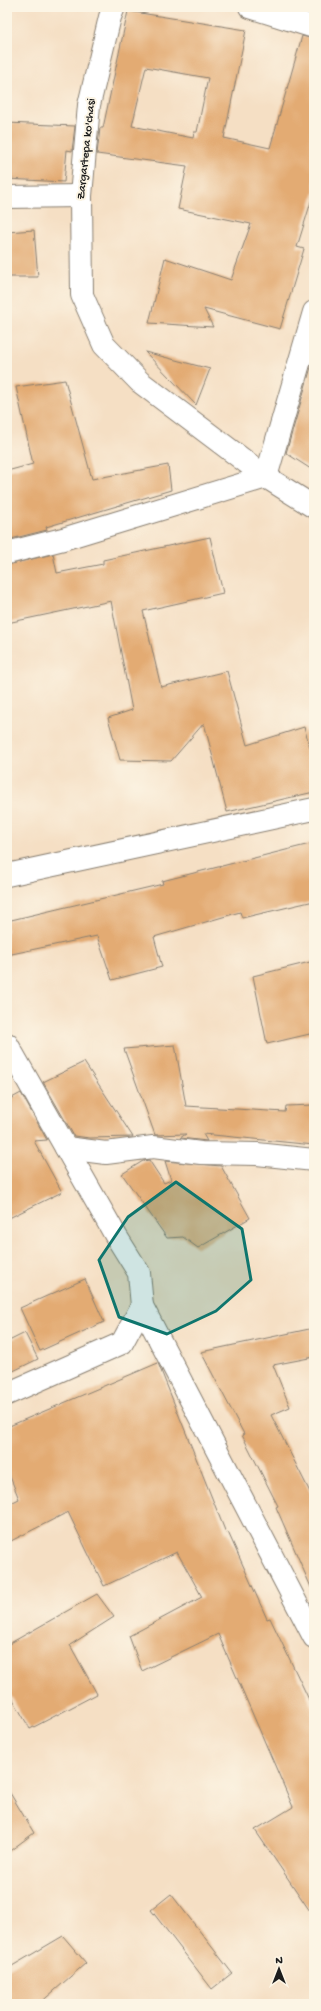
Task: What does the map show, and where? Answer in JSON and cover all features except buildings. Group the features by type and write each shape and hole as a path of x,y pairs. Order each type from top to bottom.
{"street":[{"name":"Zargartepa ko'chasi","path":"114,7 110,17 89,105 81,196 82,295 104,345 140,382 266,477"},
{"path":"250,7 314,27"},
{"path":"7,196 81,196"},
{"path":"266,477 314,312"},
{"path":"7,553 63,539 266,477 314,507"},
{"path":"7,875 314,809"},
{"path":"7,1044 139,1273 142,1306 314,1637"},
{"path":"66,1148 106,1153 154,1147 201,1153 258,1154 314,1160"},
{"path":"7,1394 122,1343 142,1306"}],"highlighted area":[{"path":"176,1182 242,1229 251,1280 216,1311 167,1334 119,1317 99,1260 128,1217"}]}
